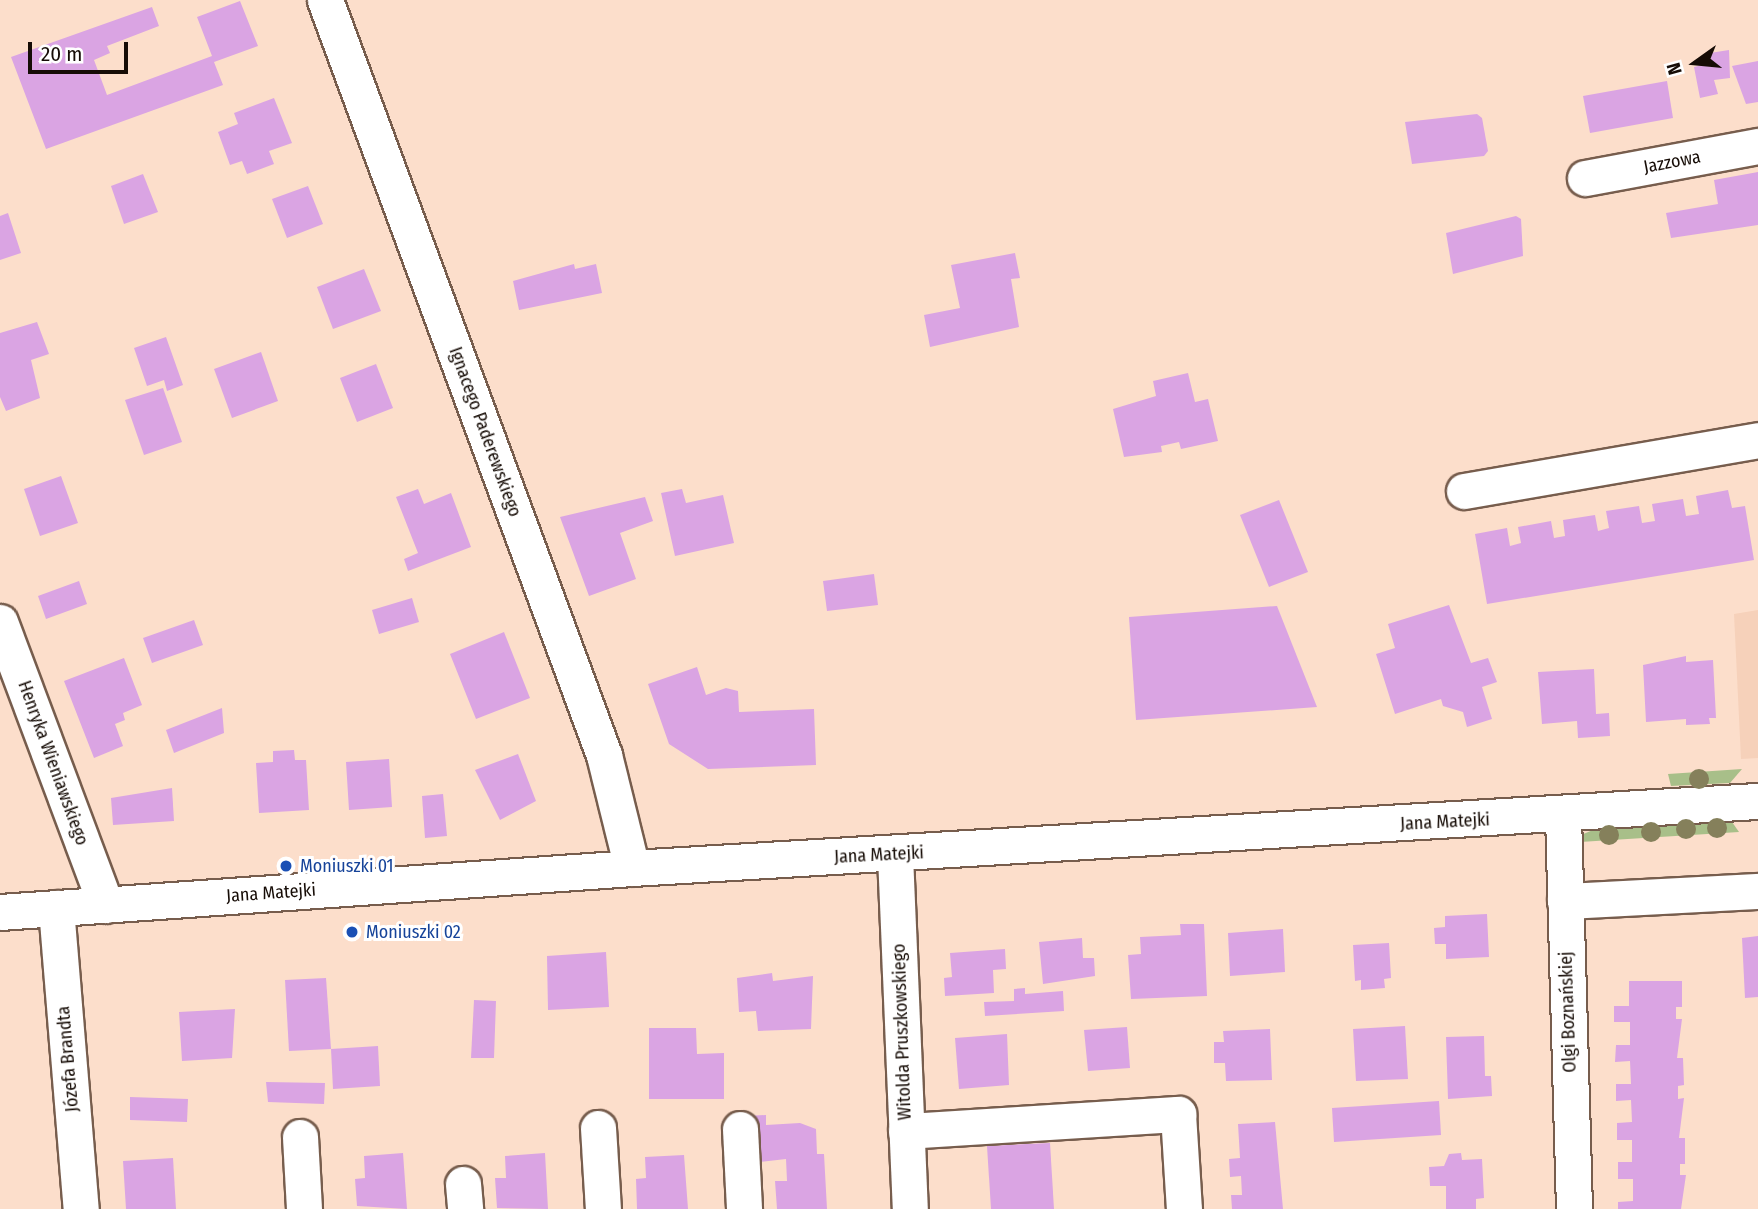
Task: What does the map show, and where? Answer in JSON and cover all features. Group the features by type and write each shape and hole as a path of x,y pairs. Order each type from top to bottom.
{"street":[{"name":"Ignacego Paderewskiego","path":"326,0 604,755 632,868"},
{"name":"Jazzowa","path":"1585,178 1758,146"},
{"path":"1464,491 1758,440"},
{"name":"Henryka Wieniawskiego","path":"0,622 106,905"},
{"name":"Jana Matejki","path":"0,912 632,868 895,855 1758,801"},
{"name":"Olgi Boznańskiej","path":"1563,815 1574,1209"},
{"name":"Witolda Pruszkowskiego","path":"895,855 910,1209"},
{"path":"1565,901 1758,891"},
{"name":"Józefa Brandta","path":"56,908 81,1209"},
{"path":"906,1130 1178,1114 1184,1209"},
{"path":"598,1128 603,1209"},
{"path":"740,1129 744,1209"},
{"path":"300,1137 304,1209"}],"shaded area":[{"path":"1758,610 1758,758 1741,759 1734,614"}],"green space":[{"path":"1742,769 1730,783 1671,786 1668,774"},
{"path":"1732,822 1739,832 1580,842 1581,835 1593,830"}],"building":[{"path":"240,1 258,46 214,62 223,85 46,149 11,57 152,7 159,26 107,46 110,53 94,60 107,95 212,56 197,17"},
{"path":"1729,50 1730,78 1714,80 1718,94 1700,98 1694,67 1711,63 1710,53"},
{"path":"1758,61 1758,102 1746,104 1732,66"},
{"path":"1667,81 1673,118 1590,133 1583,96"},
{"path":"274,98 292,143 269,151 274,164 247,174 242,161 230,165 218,132 238,124 234,113"},
{"path":"1477,114 1482,118 1488,151 1484,156 1412,164 1405,122"},
{"path":"1758,172 1758,225 1671,238 1666,213 1718,204 1714,180"},
{"path":"143,174 158,212 124,224 111,186"},
{"path":"308,186 323,224 287,238 272,199"},
{"path":"8,213 21,253 0,260 0,216"},
{"path":"1516,216 1521,219 1523,256 1453,274 1446,233"},
{"path":"1015,253 1020,278 1011,279 1019,327 930,347 924,315 960,308 951,265"},
{"path":"574,264 575,269 596,264 602,293 519,310 513,281"},
{"path":"364,269 381,311 333,329 317,287"},
{"path":"37,322 49,354 31,360 40,398 6,411 0,397 0,333"},
{"path":"166,337 183,385 167,391 164,380 147,386 134,348"},
{"path":"261,352 278,401 232,418 214,369"},
{"path":"376,364 393,408 357,422 340,378"},
{"path":"1188,373 1195,402 1208,399 1218,441 1181,449 1179,442 1161,446 1162,452 1124,457 1113,409 1156,396 1153,381"},
{"path":"163,388 182,442 144,455 125,400"},
{"path":"61,476 78,523 40,536 24,489"},
{"path":"418,489 424,504 451,493 471,547 408,571 404,559 418,553 396,497"},
{"path":"682,489 686,503 723,495 734,543 675,556 661,493"},
{"path":"1728,490 1732,508 1745,506 1754,560 1487,604 1475,534 1507,528 1510,546 1521,543 1518,527 1551,521 1554,538 1565,536 1563,520 1595,515 1598,531 1609,528 1606,511 1639,506 1642,523 1655,521 1652,504 1683,499 1686,516 1699,514 1696,496"},
{"path":"645,497 653,521 620,533 636,579 589,596 560,517"},
{"path":"1279,500 1308,572 1269,587 1240,515"},
{"path":"874,574 878,605 827,611 823,581"},
{"path":"79,581 87,604 46,619 38,596"},
{"path":"412,598 419,622 379,634 372,610"},
{"path":"1449,605 1471,663 1488,658 1497,682 1482,687 1492,719 1467,727 1463,712 1443,706 1441,699 1395,714 1376,654 1395,648 1388,624"},
{"path":"1277,606 1317,707 1136,720 1129,617"},
{"path":"194,620 203,645 152,663 143,638"},
{"path":"504,632 530,698 476,719 450,654"},
{"path":"1686,656 1686,662 1713,660 1716,718 1709,718 1710,724 1686,725 1686,719 1646,722 1643,665"},
{"path":"124,658 142,705 123,713 125,720 115,724 123,746 94,758 64,681"},
{"path":"697,667 706,695 726,688 738,691 739,712 814,709 816,765 708,769 669,744 648,684"},
{"path":"1594,669 1596,714 1609,713 1610,736 1578,738 1577,721 1542,724 1538,672"},
{"path":"222,708 224,733 174,753 166,730"},
{"path":"294,750 295,760 306,760 309,810 259,813 256,763 273,762 273,751"},
{"path":"518,754 536,801 500,820 475,770"},
{"path":"389,759 392,807 349,810 346,762"},
{"path":"172,788 174,821 113,825 111,798"},
{"path":"443,794 447,836 425,838 422,796"},
{"path":"1487,914 1489,957 1446,959 1446,944 1435,944 1434,928 1445,927 1445,916"},
{"path":"1180,924 1204,924 1207,996 1131,999 1128,955 1141,954 1140,937 1181,935"},
{"path":"1283,929 1285,972 1230,976 1228,933"},
{"path":"1758,936 1758,997 1745,998 1742,938"},
{"path":"1082,938 1083,958 1094,958 1095,976 1043,984 1039,942"},
{"path":"1389,943 1391,978 1384,979 1385,988 1361,990 1361,980 1355,981 1353,945"},
{"path":"1005,949 1006,969 993,970 994,993 945,996 944,978 952,977 950,953"},
{"path":"606,952 609,1007 548,1010 547,956"},
{"path":"772,973 773,981 813,976 811,1029 758,1031 756,1011 739,1012 737,978"},
{"path":"326,978 331,1049 289,1051 285,980"},
{"path":"1629,981 1682,981 1682,1007 1676,1007 1676,1019 1682,1019 1677,1058 1683,1058 1684,1085 1678,1086 1678,1099 1684,1098 1679,1138 1685,1138 1685,1164 1680,1164 1680,1175 1686,1175 1681,1209 1618,1209 1618,1202 1633,1201 1633,1179 1618,1179 1618,1162 1632,1162 1632,1140 1617,1140 1617,1123 1632,1122 1631,1100 1616,1101 1616,1084 1631,1084 1630,1061 1615,1062 1616,1045 1630,1045 1630,1022 1614,1022 1614,1006 1629,1006"},
{"path":"1025,988 1025,994 1063,991 1064,1011 985,1016 984,1002 1014,1001 1014,989"},
{"path":"474,1000 496,1001 494,1058 471,1058"},
{"path":"235,1009 232,1058 182,1061 179,1012"},
{"path":"1405,1026 1408,1079 1356,1081 1353,1029"},
{"path":"1127,1027 1130,1068 1088,1071 1084,1030"},
{"path":"649,1028 696,1028 697,1054 724,1053 724,1099 649,1099"},
{"path":"1270,1029 1272,1080 1226,1081 1225,1063 1214,1063 1214,1042 1224,1042 1223,1031"},
{"path":"1007,1034 1009,1085 959,1089 955,1038"},
{"path":"1484,1036 1485,1076 1491,1076 1492,1096 1448,1099 1446,1037"},
{"path":"378,1046 380,1086 333,1089 331,1049"},
{"path":"266,1082 325,1083 324,1104 268,1102"},
{"path":"130,1097 188,1099 187,1122 130,1120"},
{"path":"1439,1101 1441,1135 1334,1142 1332,1108"},
{"path":"766,1115 766,1125 800,1123 816,1129 817,1154 824,1154 827,1209 777,1209 775,1181 787,1181 786,1159 750,1163 747,1116"},
{"path":"1275,1122 1283,1209 1232,1209 1231,1195 1242,1195 1241,1176 1230,1177 1229,1159 1240,1158 1238,1124"},
{"path":"1050,1143 1054,1209 991,1209 987,1146"},
{"path":"403,1153 407,1209 357,1206 355,1179 365,1178 364,1156"},
{"path":"545,1153 548,1209 497,1208 495,1178 506,1178 505,1156"},
{"path":"1461,1153 1462,1160 1482,1159 1484,1198 1476,1199 1476,1209 1446,1209 1446,1186 1430,1186 1429,1167 1444,1166 1449,1154"},
{"path":"684,1155 688,1209 637,1209 636,1179 646,1178 645,1157"},
{"path":"173,1158 176,1209 126,1209 123,1161"}],"place":[{"name":"Moniuszki 01","path":"286,866"},
{"name":"Moniuszki 02","path":"352,932"}]}
